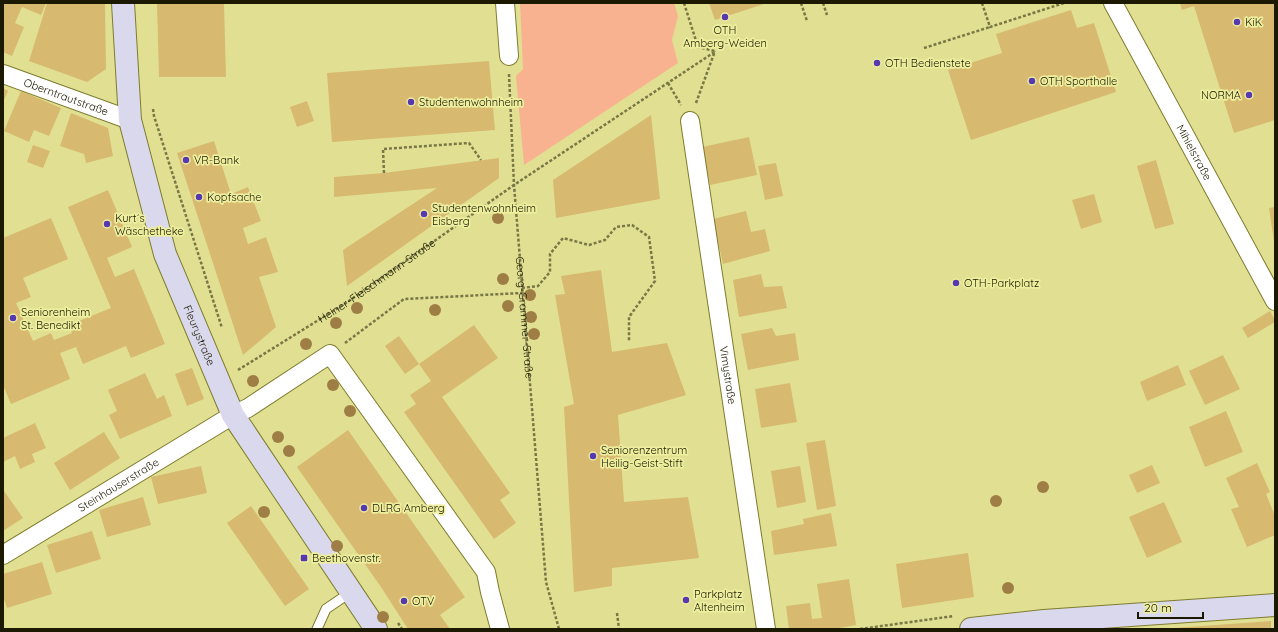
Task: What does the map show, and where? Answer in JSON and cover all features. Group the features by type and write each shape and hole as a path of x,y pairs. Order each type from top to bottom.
{"street":[{"name":"Fleurystraße","path":"123,3 130,120 165,254 233,415 376,629"},
{"path":"505,3 509,56"},
{"name":"Mihielstraße","path":"1113,3 1275,302"},
{"name":"Oberntrautstraße","path":"3,74 130,120"},
{"name":"Vimystraße","path":"690,121 766,629"},
{"path":"233,415 248,408 330,354 486,572 500,629"},
{"name":"Steinhauserstraße","path":"3,555 233,415"},
{"path":"970,629 1044,621 1275,605"}],"lane":[{"path":"317,629 326,609 351,592"}],"path":[{"path":"684,3 698,47 716,51"},
{"path":"801,3 807,21"},
{"path":"823,3 827,15"},
{"path":"982,3 990,27"},
{"path":"924,48 1064,3"},
{"path":"514,185 716,51"},
{"path":"690,121 716,51"},
{"name":"Georg-Grammer-Straße","path":"509,56 514,185 546,582 559,629"},
{"path":"668,83 690,121"},
{"path":"153,102 154,116 224,334"},
{"path":"384,173 384,149 469,143 481,160"},
{"name":"Heiner-Fleischmann-Straße","path":"236,372 346,303 514,185"},
{"path":"522,288 538,286 550,272 550,254 563,238 589,245 605,240 616,227 632,225 649,237 655,281 629,317 629,342"},
{"path":"330,354 404,299 522,293"},
{"path":"617,613 619,629"},
{"path":"398,623 402,629"}],"shaded area":[{"path":"520,3 674,3 678,16 672,40 678,63 524,165 516,76 523,69"}],"building":[{"path":"3,3 46,3 41,15 22,7 15,23 24,27 12,56 3,52"},
{"path":"47,3 105,3 106,69 87,82 29,61"},
{"path":"157,3 224,3 226,77 159,77"},
{"path":"709,3 767,3 715,20"},
{"path":"1180,3 1275,3 1275,120 1234,133 1194,6 1182,10"},
{"name":"OTH Sporthalle","path":"1071,10 1077,28 1094,23 1116,92 971,140 948,70 1002,53 996,34"},
{"name":"Studentenwohnheim","path":"489,61 495,130 332,142 327,73"},
{"path":"3,88 8,91 3,102"},
{"path":"21,91 61,108 49,136 34,130 29,142 4,131"},
{"path":"307,101 314,121 297,127 290,107"},
{"path":"71,113 108,128 113,156 86,163 84,154 60,146"},
{"path":"651,115 660,199 556,218 553,180"},
{"path":"749,137 757,175 710,185 702,147"},
{"path":"214,141 231,194 248,187 261,221 243,228 248,244 266,237 278,272 259,277 276,327 243,355 177,153"},
{"path":"33,145 50,151 43,168 27,162"},
{"name":"Studentenwohnheim Eisberg","path":"499,158 499,178 347,286 343,250 437,188 334,197 334,177 384,173"},
{"path":"1156,160 1174,224 1155,229 1137,166"},
{"path":"776,163 783,196 765,200 758,166"},
{"path":"108,190 132,247 107,258 115,277 134,269 165,344 131,358 126,346 83,364 76,347 60,353 70,379 11,404 3,385 3,238 51,218 68,259 23,278 31,297 16,303 33,341 51,333 54,340 72,333 69,325 111,308 68,207"},
{"path":"1094,194 1102,222 1081,229 1072,200"},
{"path":"1275,207 1275,242 1274,242 1269,208"},
{"path":"746,211 751,232 765,229 770,251 723,264 713,219"},
{"name":"Seniorenzentrum Heilig-Geist-Stift","path":"601,270 612,352 667,343 686,395 618,415 624,502 688,497 699,558 612,568 612,586 574,592 564,407 574,404 555,295 565,294 561,276"},
{"path":"761,274 764,287 782,286 787,308 739,317 733,280"},
{"path":"1270,311 1275,322 1248,338 1242,328"},
{"path":"474,325 498,358 442,397 510,493 500,500 516,523 494,539 404,412 416,404 410,395 431,381 419,364"},
{"path":"772,328 776,336 795,333 799,360 748,370 741,334"},
{"path":"399,336 419,364 405,374 385,346"},
{"path":"1223,355 1240,389 1205,405 1189,371"},
{"path":"1178,365 1186,385 1147,401 1140,382"},
{"path":"192,368 204,399 187,406 175,374"},
{"path":"145,373 157,399 164,395 172,416 120,439 109,415 117,411 108,390"},
{"path":"790,383 797,422 761,428 755,389"},
{"path":"1226,411 1243,452 1205,467 1189,427"},
{"path":"35,423 46,448 32,454 35,462 20,469 15,456 3,462 3,438"},
{"name":"DLRG Amberg","path":"348,430 465,597 440,615 450,629 408,629 381,587 297,467"},
{"path":"104,432 120,458 70,490 54,463"},
{"path":"825,440 836,506 817,510 806,443"},
{"path":"1257,463 1270,492 1266,494 1275,516 1275,535 1247,547 1231,509 1239,507 1226,478"},
{"path":"1152,465 1160,483 1137,493 1129,475"},
{"path":"201,466 207,493 158,504 151,477"},
{"path":"800,466 806,502 777,508 771,471"},
{"path":"4,491 23,518 3,531 3,492"},
{"path":"143,497 151,525 107,537 99,510"},
{"path":"1164,502 1182,542 1147,558 1129,517"},
{"path":"251,506 309,589 285,606 227,523"},
{"path":"831,513 837,546 774,555 771,531 804,524 803,519"},
{"path":"92,531 101,559 56,573 47,545"},
{"path":"968,553 974,597 902,608 896,564"},
{"path":"42,562 52,594 7,608 3,596 3,574"},
{"path":"849,579 856,625 834,629 789,629 786,606 810,603 812,619 822,618 817,584"},
{"path":"1271,621 1271,629 1174,629 1174,628"}],"place":[{"name":"OTH Amberg-Weiden","path":"725,17"},
{"name":"KiK","path":"1237,22"},
{"name":"OTH Bedienstete","path":"877,63"},
{"name":"OTH Sporthalle","path":"1032,81"},
{"name":"NORMA","path":"1249,95"},
{"name":"Studentenwohnheim","path":"411,102"},
{"name":"VR-Bank","path":"186,160"},
{"name":"Kopfsache","path":"199,197"},
{"name":"Studentenwohnheim Eisberg","path":"424,214"},
{"name":"Kurt´s Wäschetheke","path":"107,224"},
{"name":"OTH-Parkplatz","path":"956,283"},
{"name":"Seniorenheim St. Benedikt","path":"13,318"},
{"name":"Seniorenzentrum Heilig-Geist-Stift","path":"593,456"},
{"name":"DLRG Amberg","path":"364,508"},
{"name":"Beethovenstr.","path":"304,558"},
{"name":"Parkplatz Altenheim","path":"686,600"},
{"name":"OTV","path":"404,601"}]}
